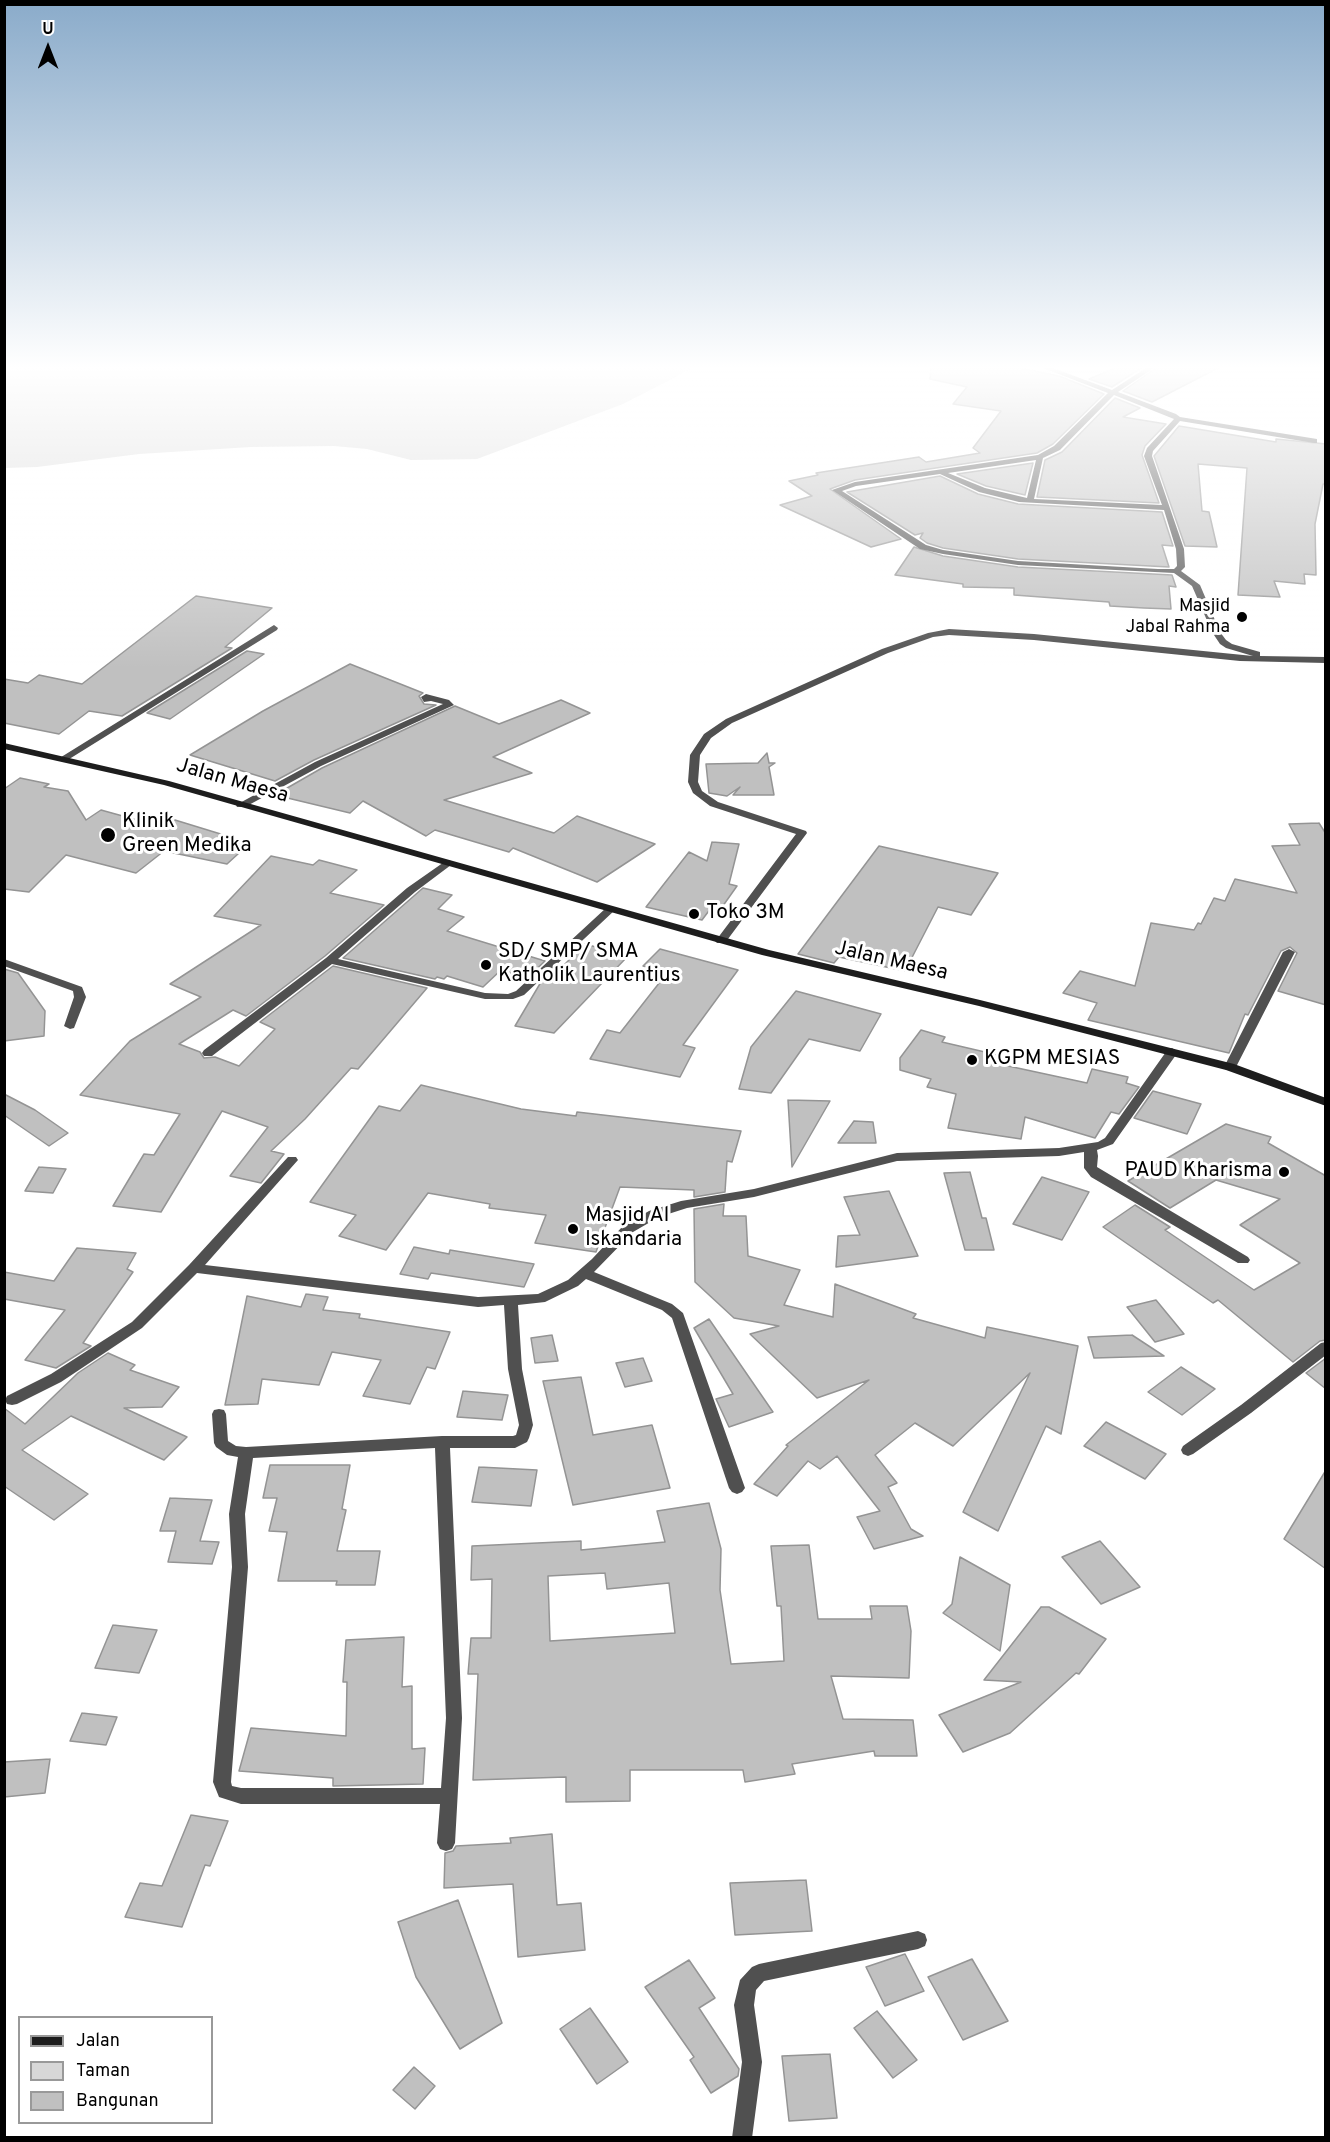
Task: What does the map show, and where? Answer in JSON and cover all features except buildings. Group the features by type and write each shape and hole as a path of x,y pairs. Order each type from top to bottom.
{"street":[{"path":"974,468 855,484 836,490 923,547 943,552 1018,563 1176,571 1196,585 1216,632 1223,642 1229,646 1277,660"},
{"path":"1030,501 1038,468"},
{"path":"1152,468 1182,560 1182,567 1176,571"},
{"path":"943,473 993,494 1030,501 1167,508"},
{"path":"63,759 274,627"},
{"path":"721,941 802,833 714,804 698,793 693,782 694,754 706,736 729,721 885,651 931,635 949,632 1016,635 1191,654 1277,660 1326,660"},
{"path":"241,805 318,764 449,705 446,702 426,697 427,700"},
{"name":"Jalan Maesa","path":"4,746 166,783 721,941 1230,1066 1326,1102"},
{"path":"208,1053 330,960 447,863"},
{"path":"330,960 463,992 509,998 520,993 610,910"},
{"path":"1230,1066 1289,952"},
{"path":"4,962 78,989 80,997 70,1026"},
{"path":"194,1268 380,1288 447,1299 511,1301 540,1299 573,1283 628,1229 654,1214 686,1204 754,1193 897,1157 1090,1149 1108,1140 1172,1052"},
{"path":"1090,1149 1092,1156 1090,1168 1096,1174 1243,1260"},
{"path":"12,1400 56,1378 137,1325 194,1268 292,1160"},
{"path":"584,1274 667,1307 678,1316 737,1488"},
{"path":"219,1414 221,1443 231,1451 246,1453 442,1442 505,1444 522,1438 526,1431 515,1369 511,1301"},
{"path":"1188,1450 1246,1409 1326,1347"},
{"path":"442,1442 454,1718 446,1843"},
{"path":"246,1453 237,1514 240,1567 222,1782 225,1792 242,1796 449,1796"},
{"path":"741,2138 752,2062 744,2005 747,1986 759,1972 918,1940"}],"place":[{"name":"Masjid Jabal Rahma","path":"1242,617"},
{"name":"Klinik Green Medika","path":"108,835"},
{"name":"Toko 3M","path":"694,914"},
{"name":"SD/ SMP/ SMA Katholik Laurentius","path":"486,965"},
{"name":"KGPM MESIAS","path":"972,1060"},
{"name":"PAUD Kharisma","path":"1284,1172"},
{"name":"Masjid Al Iskandaria","path":"573,1229"}]}
